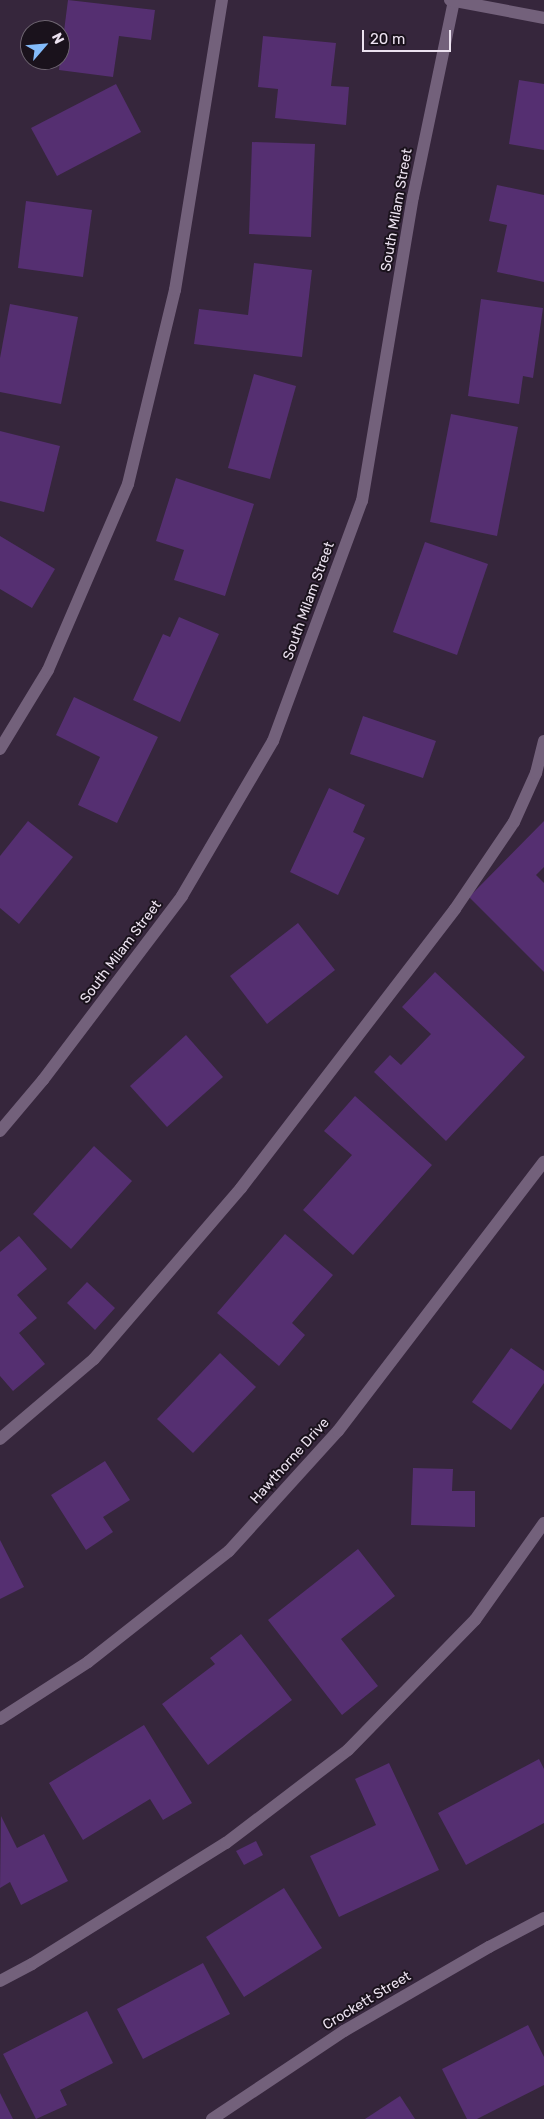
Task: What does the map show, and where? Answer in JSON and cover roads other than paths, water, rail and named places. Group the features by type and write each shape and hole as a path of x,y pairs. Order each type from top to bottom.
{"street":[{"path":"0,749 48,670 128,484 175,290 222,0"},
{"path":"453,0 544,18"},
{"name":"South Milam Street","path":"0,1131 43,1080 182,896 272,741 362,501 413,196 453,0"},
{"path":"0,1438 94,1359 241,1188 455,910 514,822 536,773 544,741"},
{"name":"Hawthorne Drive","path":"0,1719 88,1662 229,1551 338,1431 544,1162"},
{"path":"0,1981 32,1964 226,1843 348,1750 475,1620 544,1523"},
{"name":"Crockett Street","path":"212,2119 344,2031 489,1947 544,1918"}]}
